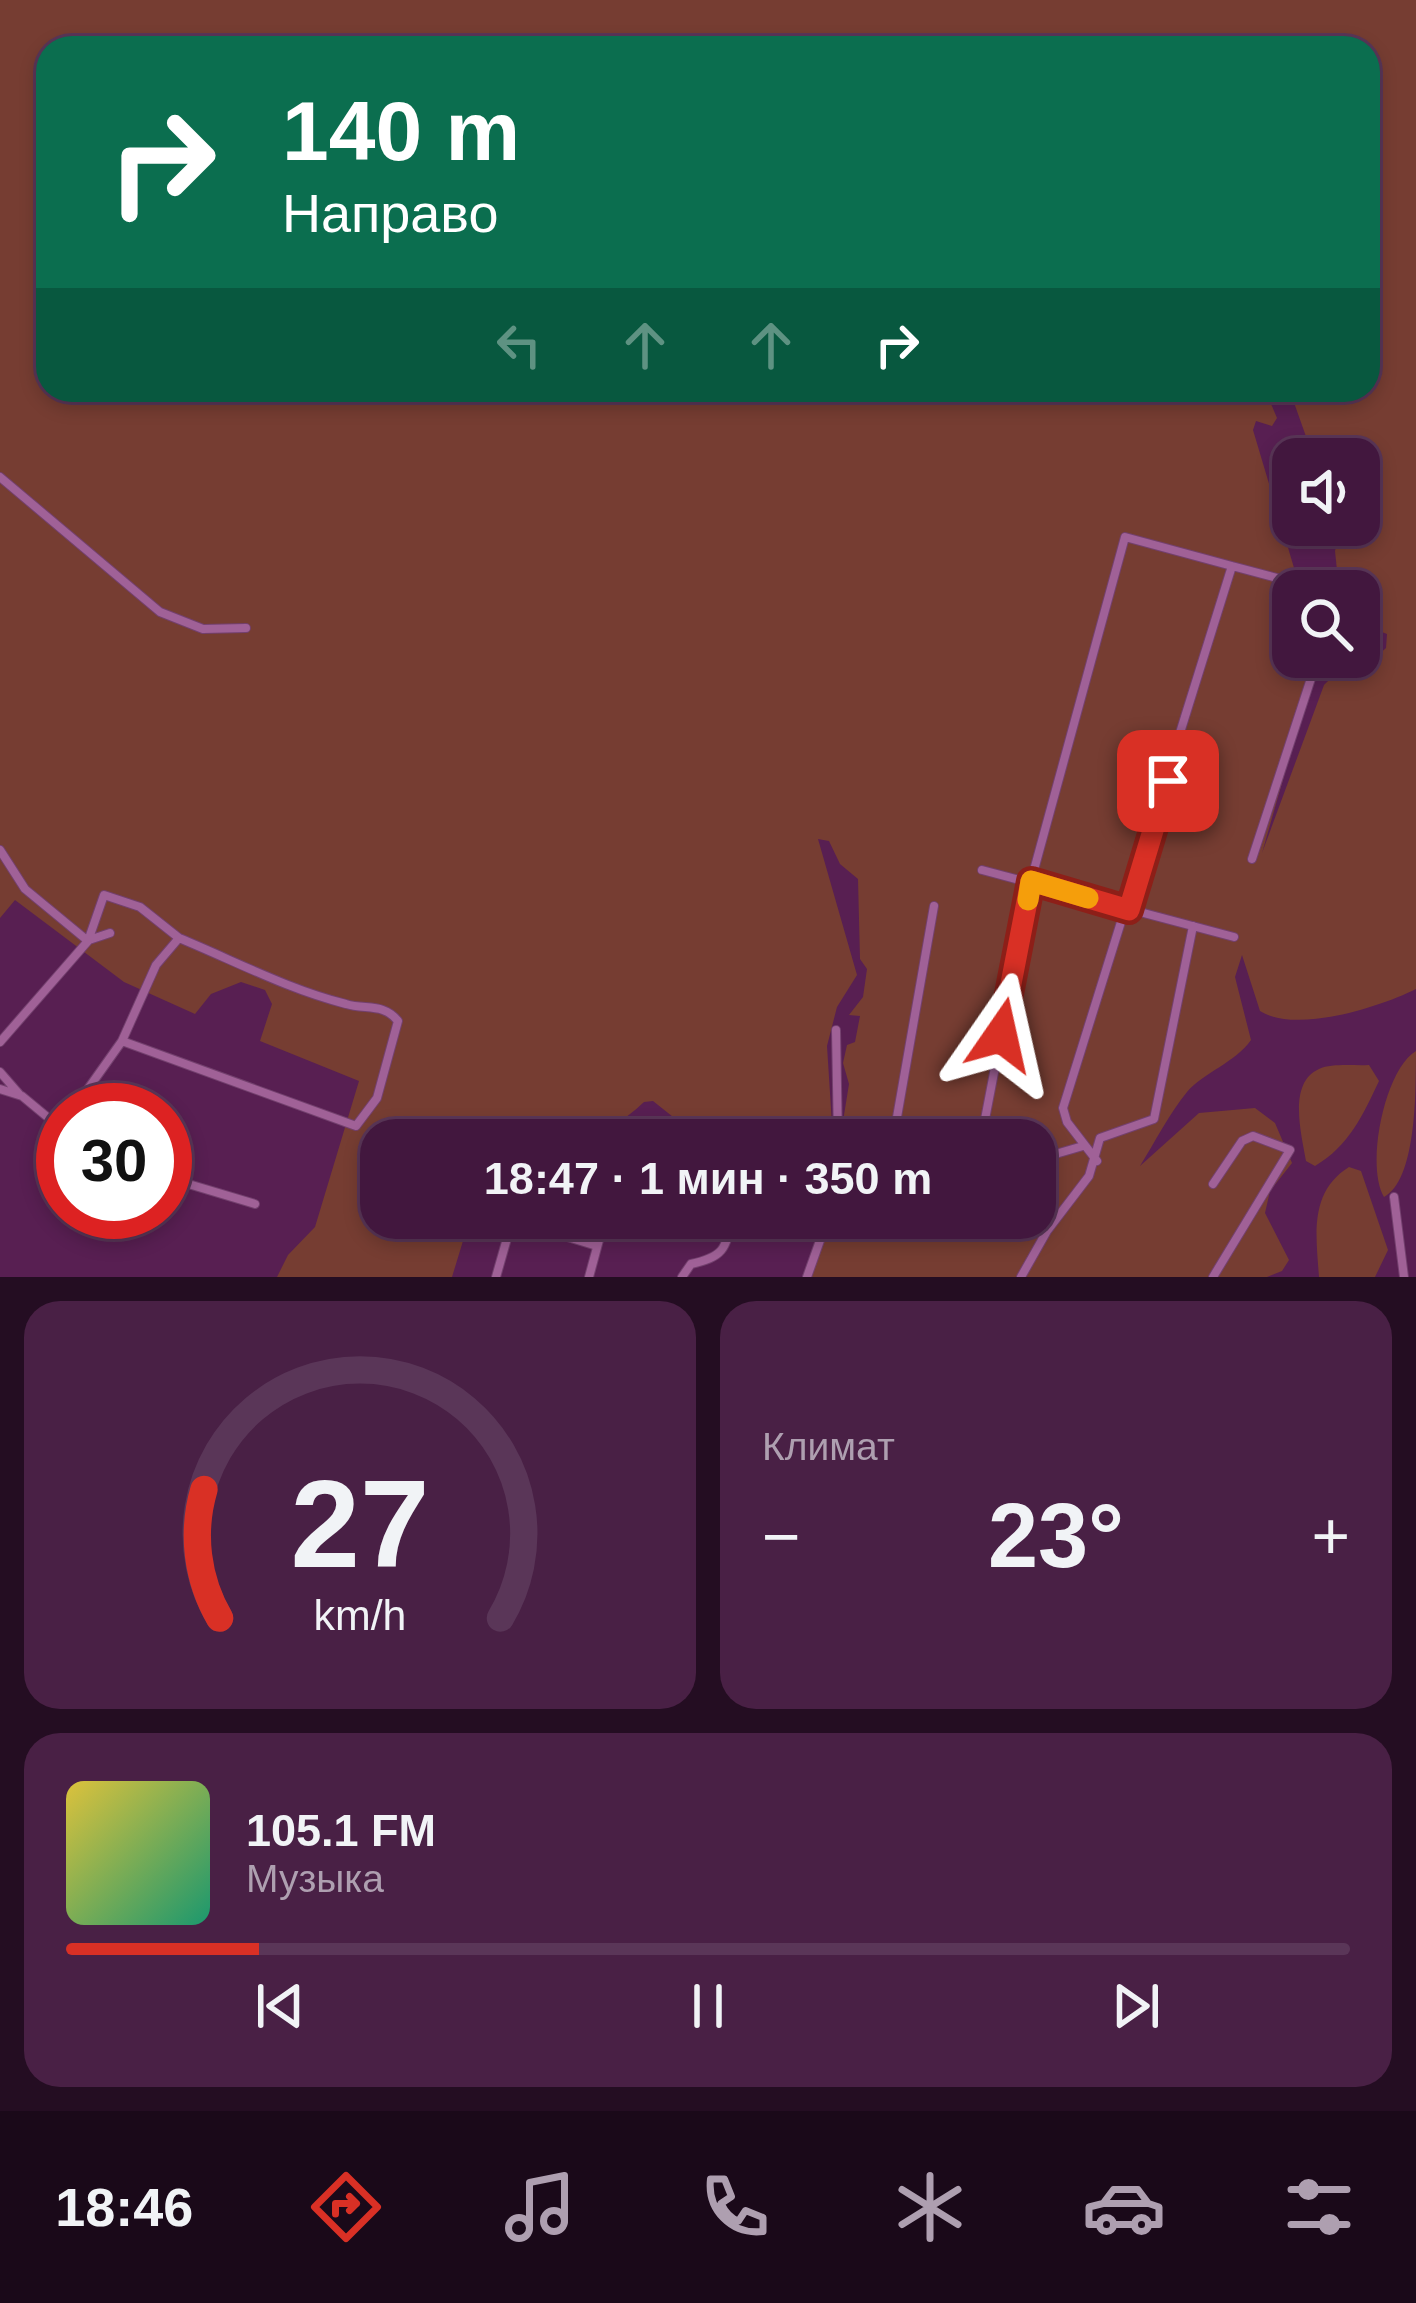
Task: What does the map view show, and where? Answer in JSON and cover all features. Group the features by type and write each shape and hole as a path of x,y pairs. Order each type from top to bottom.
{"street":[{"path":"0,477 160,613 203,629 246,628"},
{"path":"985,1119 1031,881 1125,537 1272,577"},
{"path":"1096,1161 1064,1108 1119,917 1129,910 1232,566"},
{"path":"1252,859 1311,678"},
{"path":"0,850 25,889 88,941"},
{"path":"982,869 1234,937"},
{"path":"0,1042 88,941 104,895 140,907 179,938 260,976 392,1014 398,1021 377,1098 356,1126 122,1041"},
{"path":"897,1119 934,906"},
{"path":"1021,1277 1096,1161 1100,1138 1154,1119 1193,926"},
{"path":"88,941 110,933"},
{"path":"92,1083 122,1041 156,964 179,938"},
{"path":"836,1030 838,1119"},
{"path":"0,1072 36,1107"},
{"path":"0,1090 22,1096"},
{"path":"1213,1184 1241,1141 1253,1136 1290,1150 1213,1277"},
{"path":"1056,1154 1083,1146"},
{"path":"192,1185 255,1204"},
{"path":"1394,1197 1404,1277"},
{"path":"496,1277 506,1239"},
{"path":"575,1239 597,1246"},
{"path":"589,1277 600,1239"},
{"path":"682,1277 691,1264 717,1258 728,1239"},
{"path":"807,1277 821,1239"}],"shaded area":[{"path":"0,0 1416,0 1416,989 1338,1015 1276,1017 1260,1011 1242,955 1235,977 1251,1040 1187,1092 1140,1166 1199,1113 1255,1108 1275,1123 1292,1163 1270,1191 1265,1213 1289,1260 1282,1271 1267,1277 805,1277 816,1239 1056,1239 1056,1119 843,1119 849,1084 843,1063 847,1045 855,1042 860,1016 849,1015 863,997 867,969 860,959 858,879 840,864 829,841 818,839 857,975 837,1007 827,1046 832,1119 676,1119 653,1101 644,1102 624,1119 360,1119 360,1239 464,1239 452,1277 277,1277 288,1255 315,1227 359,1081 260,1041 272,1004 265,990 241,982 211,994 195,1014 124,982 15,900 0,918"},
{"path":"1416,1051 1408,1155 1395,1188 1384,1197 1377,1163 1381,1119 1395,1077"},
{"path":"1369,1065 1379,1081 1354,1129 1315,1166 1306,1161 1299,1111 1309,1076 1330,1066"},
{"path":"1349,1167 1361,1171 1388,1250 1375,1277 1319,1277 1321,1202 1336,1177"}],"slow traffic":[{"path":"1028,900 1031,881 1088,898"}],"route":[{"path":"1001,1035 1031,881 1129,910 1168,781"}]}
